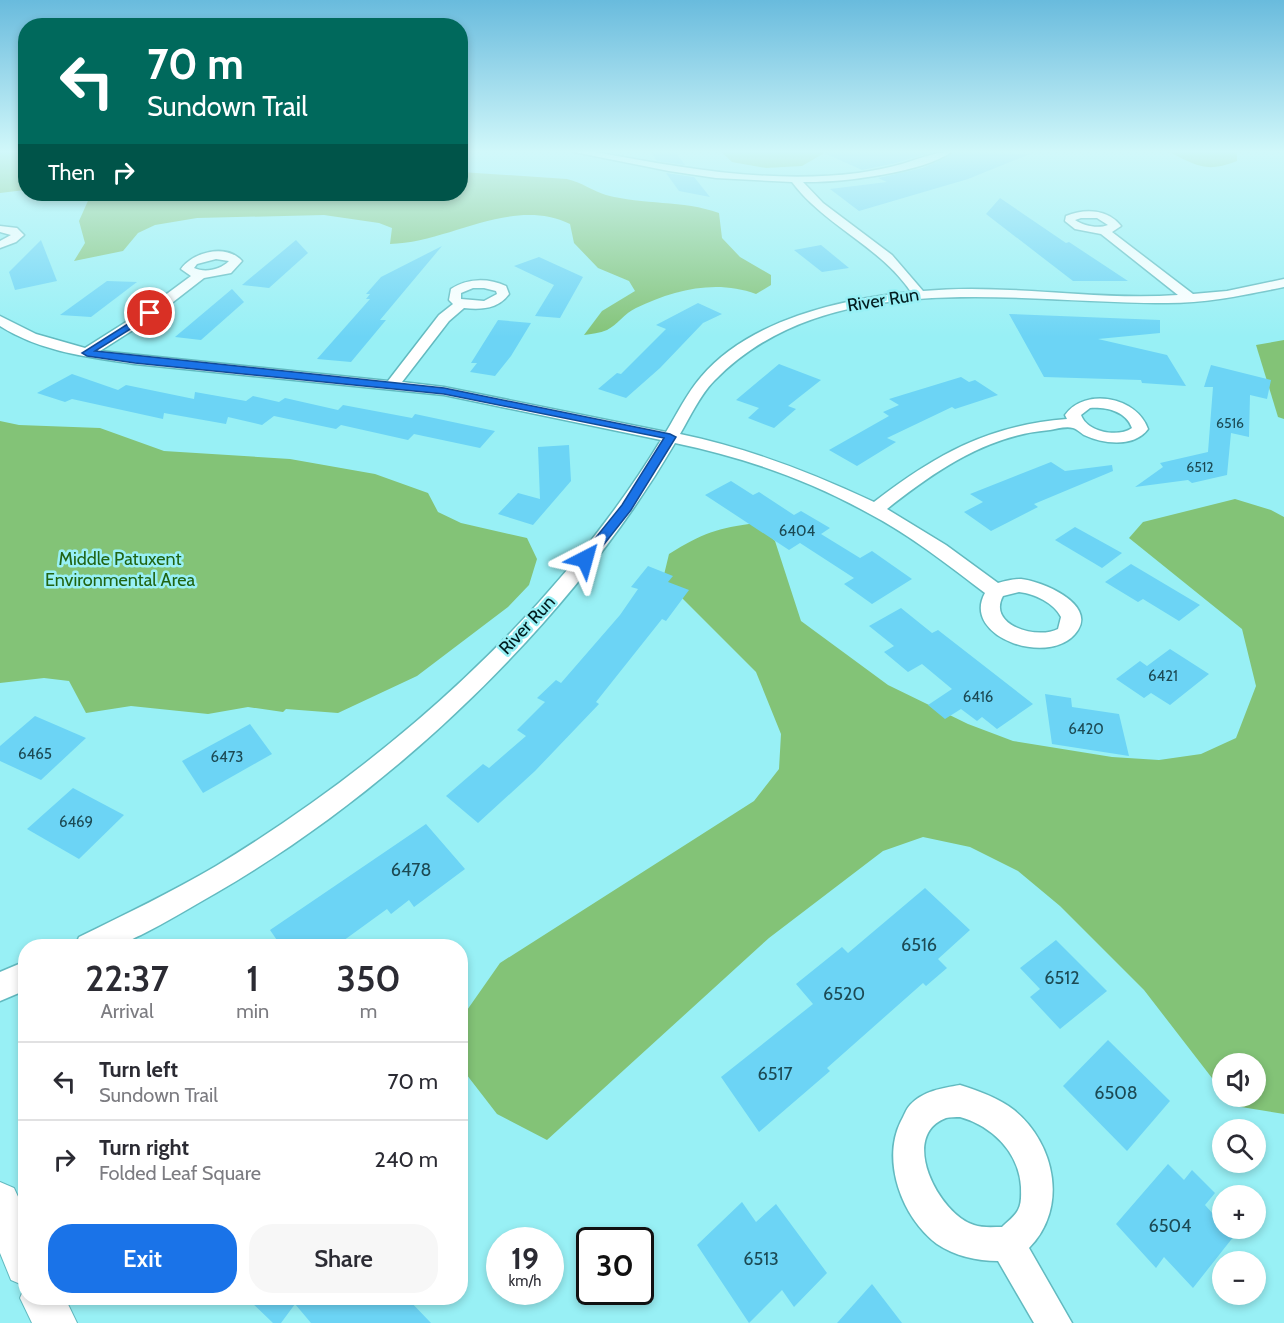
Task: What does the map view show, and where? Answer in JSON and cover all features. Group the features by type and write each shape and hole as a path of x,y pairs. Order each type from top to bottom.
{"street":[{"path":"828,214 882,252 910,281 919,294"},
{"path":"0,230 13,230 18,235 0,245"},
{"path":"1104,231 1190,298"},
{"path":"87,353 150,313 200,275"},
{"name":"River Run","path":"103,939 192,893 262,851 314,815 412,736 476,679 539,614 627,507 706,380 722,364 755,339 795,321 838,307 881,298 974,291 1121,299 1190,298 1243,292 1284,283"},
{"path":"393,385 444,318 461,304"},
{"path":"0,320 34,339 87,353 135,360 393,385 487,399 750,456 810,478 875,509 939,549 996,591"},
{"path":"875,509 937,463 980,442 1022,429 1076,423"},
{"path":"0,987 18,979"},
{"path":"960,1101 1000,1118 1015,1133 1028,1153 1037,1178 1036,1208 1028,1228 1007,1244 978,1246 948,1233 928,1212 912,1183 908,1154 912,1131 926,1112 942,1103 960,1101"},
{"path":"0,1202 18,1246"},
{"path":"1007,1244 1054,1323"},
{"path":"46,1305 55,1323"}],"green space":[{"path":"82,214 719,214 722,238 740,257 771,275 771,285 756,294 726,287 710,287 665,296 636,308 607,330 584,335 602,311 635,291 629,281 598,268 574,243 570,224 548,217 525,215 503,218 435,237 390,244 392,228 379,223 324,215 197,218 155,225 138,233 123,251 74,261 85,243 79,221"},
{"path":"1284,340 1284,419 1278,417 1256,345"},
{"name":"Middle Patuxent Environmental Area","path":"0,421 19,425 100,428 164,451 290,459 375,474 428,493 438,512 461,523 527,538 537,559 529,585 508,607 417,676 338,713 286,709 283,712 248,707 208,714 131,706 86,713 69,681 44,678 0,683"},
{"path":"1235,499 1271,510 1284,517 1284,1114 1241,1107 1266,1107 1266,1053 1212,1053 1212,1078 1144,990 1060,906 1018,871 970,847 923,837 883,851 769,938 547,1140 497,1114 468,1076 468,1009 500,963 754,801 779,769 781,734 756,672 663,579 669,554 711,532 756,523 775,541 801,621 888,685 968,724 1013,741 1112,757 1159,760 1201,754 1236,738 1256,686 1242,629 1129,538 1143,522"}],"building":[{"path":"986,214 1023,214 1128,281 1073,281"},
{"path":"41,240 57,281 15,290 9,272"},
{"path":"296,240 308,253 269,288 242,285"},
{"path":"821,245 849,268 822,272 794,250"},
{"path":"442,246 380,320 386,320 351,362 317,359 370,299 366,299 370,294 366,294 381,277"},
{"path":"539,257 583,277 560,318 535,316 554,285 514,266"},
{"path":"107,281 137,282 91,317 60,315"},
{"path":"232,289 244,302 201,340 175,337"},
{"path":"698,303 722,314 703,323 660,368 626,398 598,389 617,373 621,374 666,329 656,325"},
{"path":"1009,314 1160,320 1160,333 1098,339 1167,355 1186,386 1142,383 1141,380 1044,377"},
{"path":"498,320 531,323 511,356 495,376 470,372 477,363 471,363"},
{"path":"779,364 821,380 788,406 796,409 774,428 748,418 759,408 736,400"},
{"path":"1211,365 1271,380 1267,399 1250,395 1249,437 1231,433 1227,475 1192,483 1188,480 1135,487 1163,467 1160,463 1208,452 1213,387 1204,387"},
{"path":"72,374 118,390 126,385 194,399 195,392 246,401 253,396 279,402 285,398 338,410 343,405 412,418 415,414 495,431 480,448 414,434 408,440 341,425 336,429 274,416 262,425 228,417 226,424 164,413 163,419 72,399 65,402 37,393"},
{"path":"961,377 969,382 975,380 998,395 955,409 952,407 887,438 896,442 857,466 829,450 889,416 883,412 899,405 889,399"},
{"path":"569,445 571,481 533,525 498,514 518,493 540,499 538,447"},
{"path":"1051,462 1065,471 1112,465 1113,471 1034,504 1038,507 991,531 964,512 983,502 970,494"},
{"path":"731,481 753,495 759,492 794,515 801,511 830,528 821,534 860,558 872,551 912,579 872,604 844,584 854,578 800,543 789,550 705,495"},
{"path":"1075,527 1122,553 1102,568 1055,540"},
{"path":"1131,564 1200,605 1179,621 1143,599 1138,602 1105,582"},
{"path":"648,566 673,576 668,582 689,590 666,621 662,619 596,702 599,704 535,771 478,823 446,796 483,764 489,768 526,736 517,730 545,702 537,698 556,680 561,683 620,615 638,589 631,587"},
{"path":"901,608 932,633 938,630 1033,704 997,729 982,717 977,721 961,709 945,719 928,705 952,689 922,664 908,672 884,652 894,646 869,626"},
{"path":"1170,649 1209,674 1170,705 1151,693 1144,698 1116,679 1140,661 1147,666"},
{"path":"1045,694 1071,698 1072,707 1119,714 1129,756 1052,744"},
{"path":"35,716 86,738 41,780 0,761 0,746"},
{"path":"250,724 272,754 203,793 182,761"},
{"path":"73,788 124,815 79,859 27,829"},
{"path":"426,824 465,869 414,907 409,900 391,914 387,909 346,939 276,939 270,930"},
{"path":"925,888 970,930 938,959 947,968 926,986 923,983 827,1068 830,1071 759,1132 721,1077 813,1004 796,984 842,947 848,953"},
{"path":"1056,940 1107,991 1060,1029 1030,997 1040,989 1020,968"},
{"path":"1108,1040 1170,1101 1127,1151 1063,1086"},
{"path":"1168,1164 1184,1180 1192,1170 1212,1190 1212,1197 1205,1205 1212,1213 1212,1239 1232,1239 1222,1251 1212,1251 1212,1264 1193,1288 1164,1257 1156,1268 1116,1224"},
{"path":"742,1202 756,1222 776,1204 827,1273 794,1307 782,1290 749,1323 697,1245"},
{"path":"872,1284 902,1323 837,1323"},
{"path":"254,1305 294,1305 281,1323 273,1323"},
{"path":"296,1305 414,1305 431,1323 311,1323"}],"route":[{"path":"150,313 87,353 135,360 444,391 670,437 627,507 585,559"}]}
